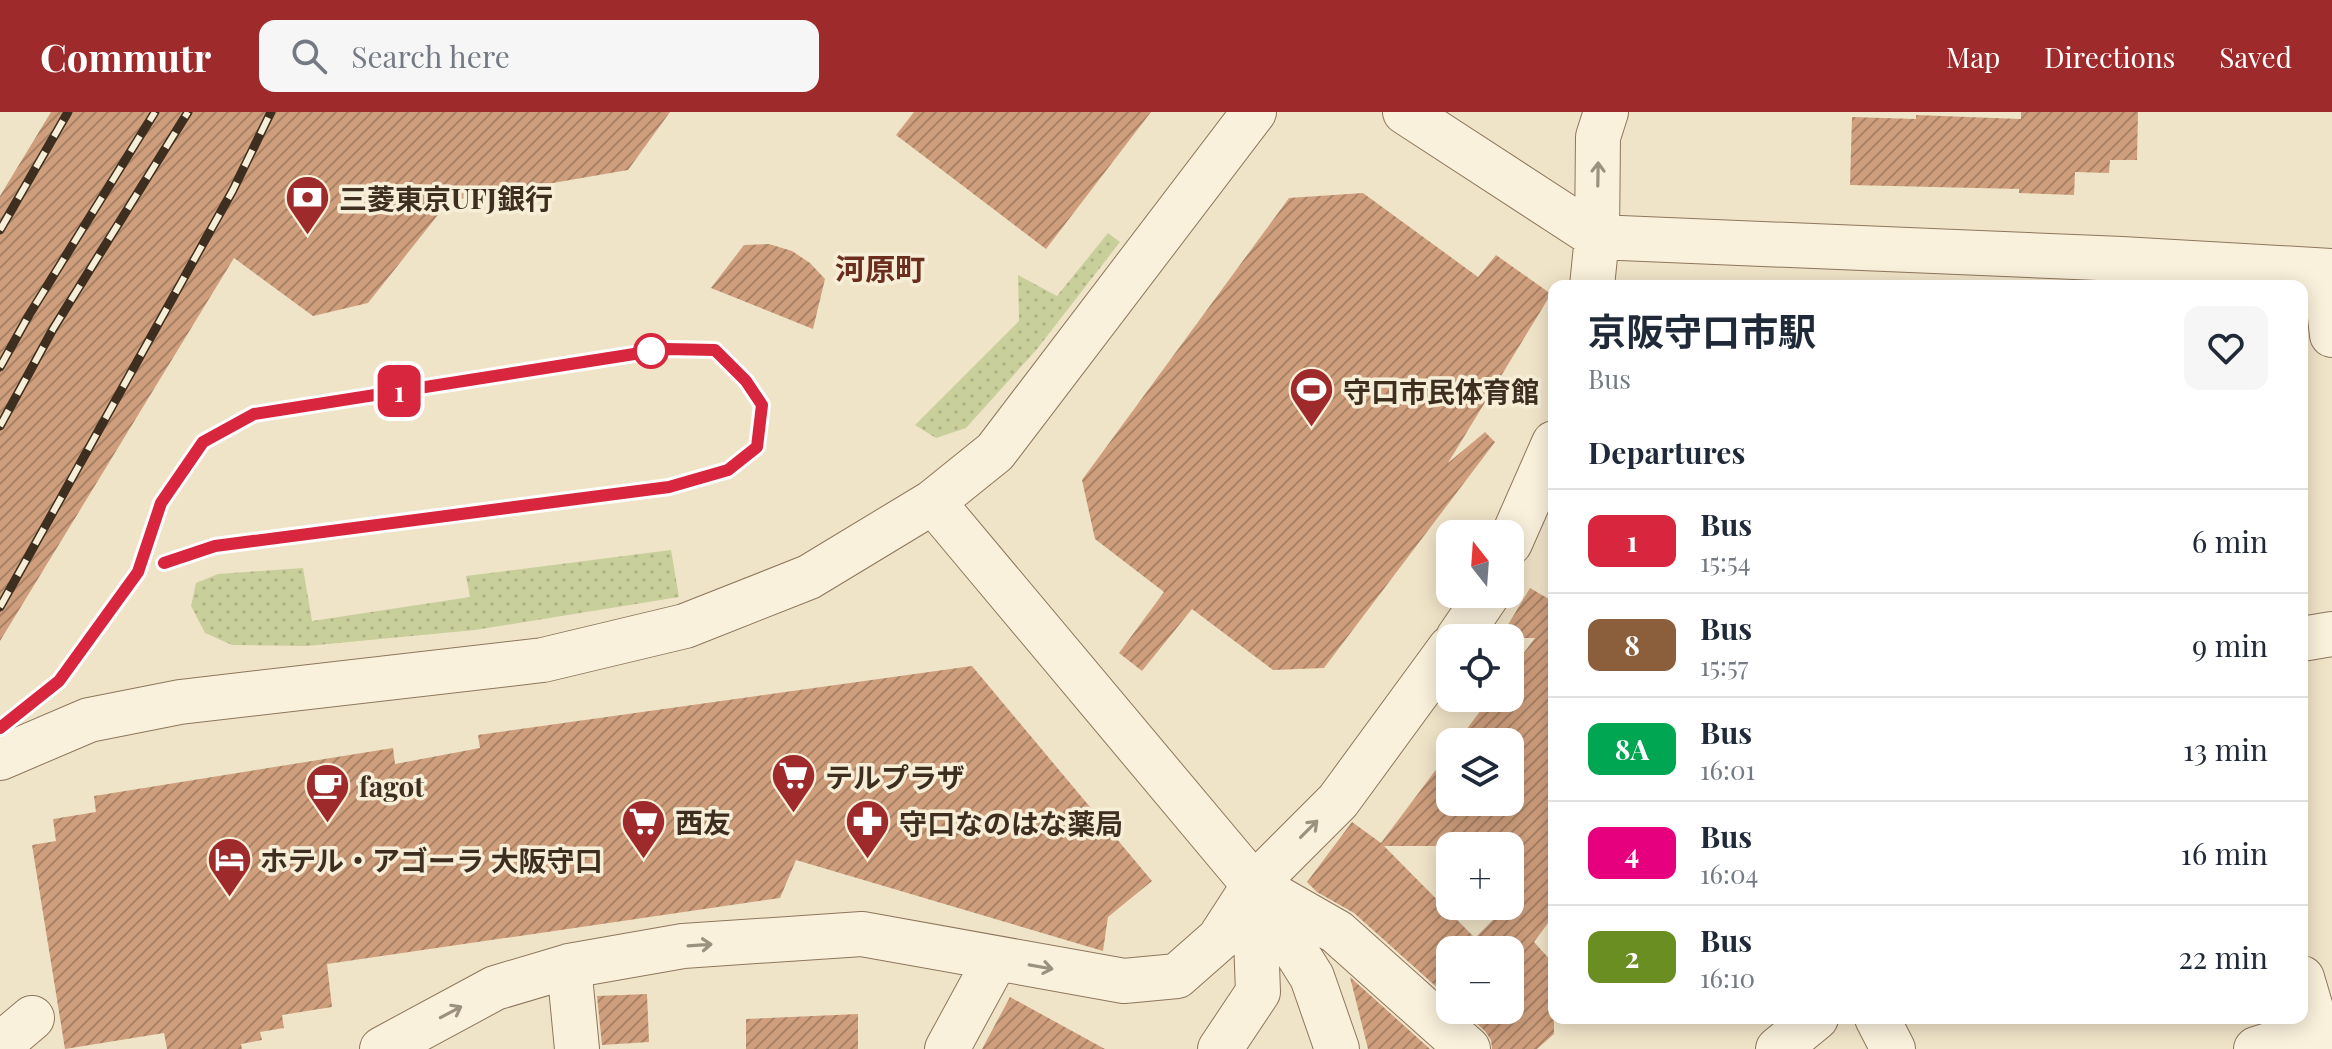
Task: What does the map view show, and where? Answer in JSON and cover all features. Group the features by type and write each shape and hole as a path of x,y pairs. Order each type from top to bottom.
{"street":[{"path":"0,758 89,720 180,702 543,660 685,626 809,577 933,502 995,452 1254,112"},
{"path":"1405,112 1597,237 2125,272 2329,271 2332,335"},
{"path":"1593,280 1597,237 1598,137 1606,112"},
{"path":"1524,524 1544,498 1548,476"},
{"path":"933,502 1254,885 1312,977 1337,1049"},
{"path":"2308,638 2332,634"},
{"path":"382,1049 495,988 569,966 683,946 862,934 1124,981 1177,976 1219,939 1254,885 1338,801 1436,667"},
{"path":"1220,1049 1258,992 1254,885"},
{"path":"1254,885 1337,932 1468,1049"},
{"path":"947,1049 996,959"},
{"path":"569,966 577,1049"},
{"path":"2256,1049 2324,1034 2308,993"},
{"path":"1778,1049 1809,1024"},
{"path":"1880,1024 1893,1049"}],"green space":[{"path":"1108,233 1120,242 1037,349 966,428 936,438 915,425 1019,321 1018,275 1057,296"},
{"path":"671,550 679,597 475,630 307,646 232,645 205,633 191,606 196,583 218,574 303,568 312,621 470,597 466,576"}],"building":[{"path":"51,112 670,112 628,170 449,201 368,303 313,316 234,258 0,641 0,196"},
{"path":"914,112 1151,112 1046,249 896,135"},
{"path":"2021,112 2138,112 2137,160 2110,160 2109,173 2075,172 2074,195 2019,193 2019,189 1850,185 1852,117 1916,119 1916,115 2021,119"},
{"name":"守口市民体育館","path":"1363,193 1478,277 1496,255 1548,292 1548,299 1448,463 1485,432 1495,442 1324,668 1273,670 1192,609 1142,671 1119,653 1164,592 1095,539 1082,480 1289,198"},
{"path":"769,244 792,251 810,263 825,279 813,329 711,288 744,245"},
{"path":"1530,588 1548,598 1548,923 1534,942 1548,957 1548,1024 1554,1024 1554,1034 1537,1049 1492,1049 1491,1040 1477,1024 1524,1024 1524,936 1477,936 1493,920 1524,920 1524,832 1436,832 1436,846 1384,846 1436,899 1436,920 1457,920 1473,936 1436,936 1436,986 1354,913 1317,892 1307,882 1352,822 1381,843 1436,770 1436,816 1524,816 1524,728 1468,728 1480,712 1524,712 1524,653 1535,638 1524,638 1524,624 1508,624 1518,608 1524,608 1524,598"},
{"path":"972,666 1152,881 1108,917 1103,951 796,860 780,898 327,964 332,1007 282,1015 284,1028 260,1032 262,1040 241,1044 242,1049 167,1049 164,1033 65,1049 32,845 56,841 53,819 96,812 94,796 393,748 395,764 480,748 478,735"},
{"path":"1350,977 1430,1049 1368,1049"},
{"path":"647,994 649,1042 602,1045 597,996"},
{"path":"1010,997 1105,1049 982,1049"},
{"path":"858,1014 858,1049 746,1049 746,1019"}],"railway":[{"path":"0,230 68,112"},
{"path":"0,367 155,112"},
{"path":"0,426 53,329 188,112"},
{"path":"0,607 233,190 271,112"}],"bus line":[{"name":"1","path":"0,728 59,681 138,572 161,503 203,442 254,414 666,349 715,350 746,381 762,405 757,447 728,470 669,487 215,546 164,563"}],"place":[{"name":"三菱東京UFJ銀行","path":"308,236"},
{"name":"守口市民体育館","path":"1312,429"},
{"name":"テルプラザ","path":"794,815"},
{"name":"fagot","path":"328,824"},
{"name":"西友","path":"644,860"},
{"name":"守口なのはな薬局","path":"868,861"},
{"name":"ホテル・アゴーラ 大阪守口","path":"229,898"}],"district":[{"name":"河原町","path":"880,268"}]}
